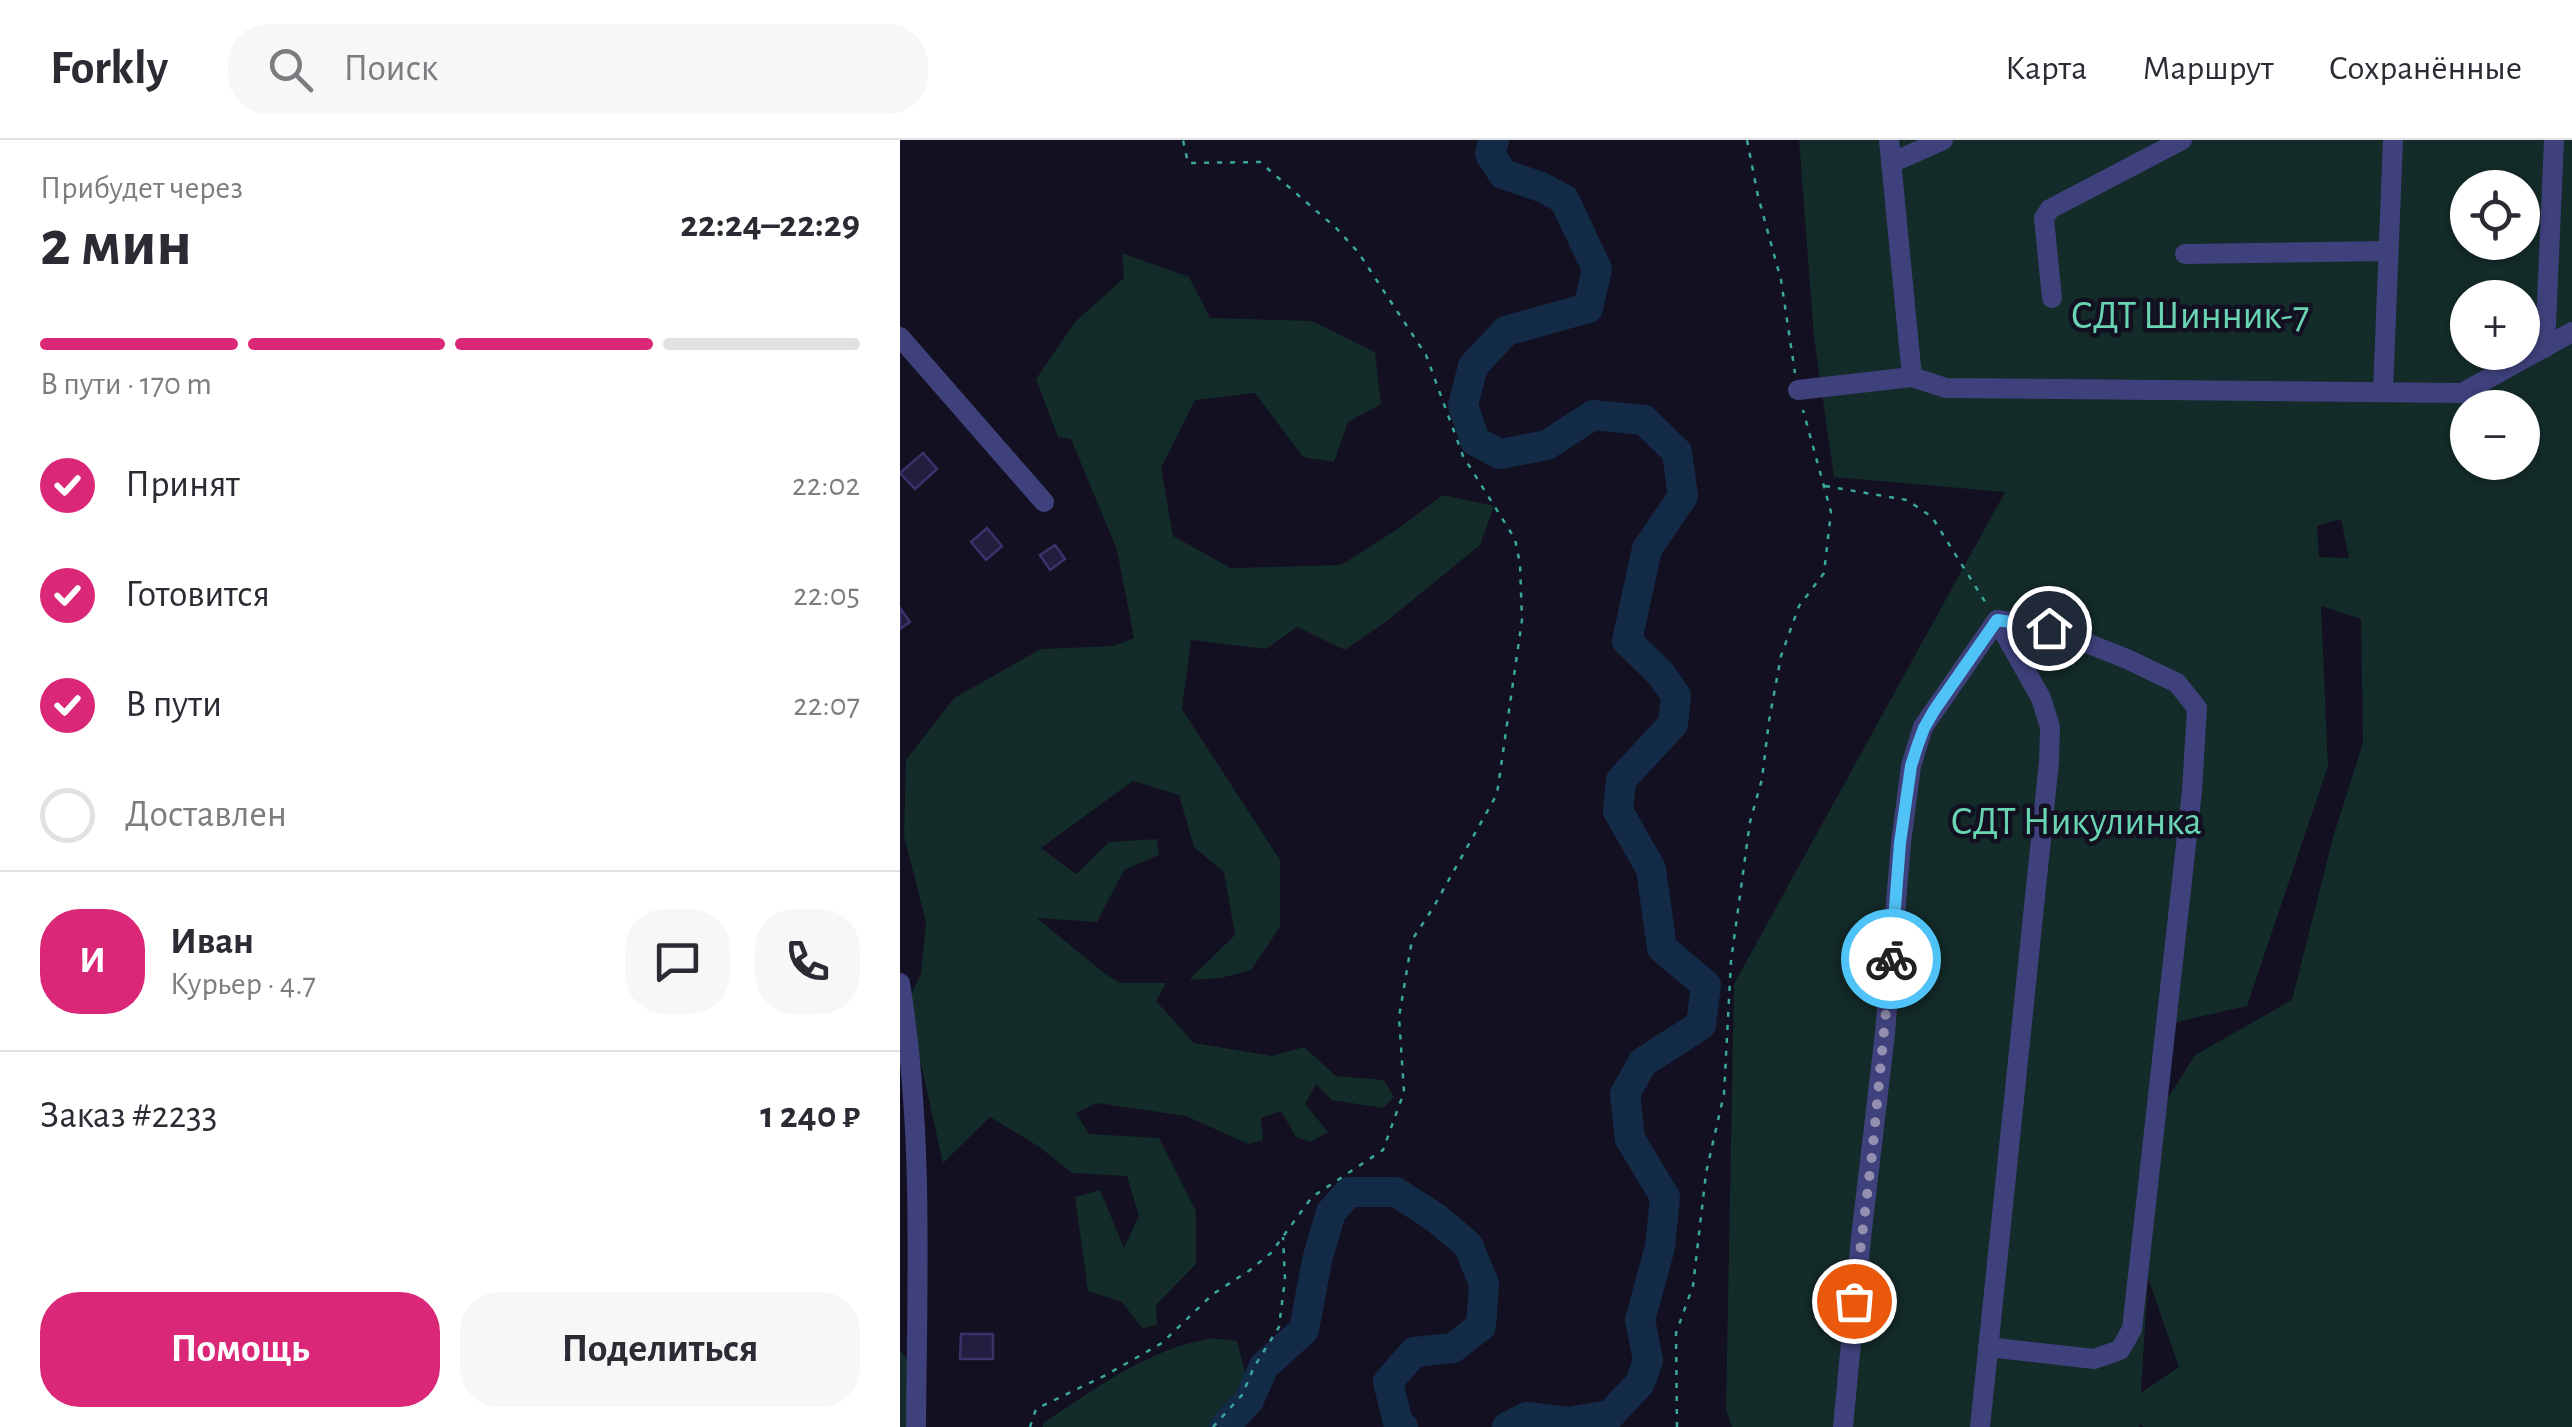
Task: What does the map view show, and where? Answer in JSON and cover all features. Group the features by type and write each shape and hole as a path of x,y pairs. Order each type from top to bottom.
{"street":[{"path":"1889,140 1912,377"},
{"path":"1891,163 1943,140"},
{"path":"2052,298 2044,218 2050,209 2182,140"},
{"path":"2383,392 2393,140"},
{"path":"2545,348 2554,140"},
{"path":"2185,254 2388,251"},
{"path":"1798,390 1912,377 1946,388 2462,392 2572,332"},
{"path":"900,338 1044,502"},
{"path":"1980,1427 2050,745 2050,727 2041,698 1997,620"},
{"path":"1988,1347 2094,1359 2120,1350 2132,1329 2192,791 2196,708 2177,683 2128,659 2049,628 1997,620"},
{"path":"1843,1427 1885,1032 1900,843 1911,766 1924,728 1997,620"},
{"path":"900,982 910,1046 918,1173 916,1427"}],"path":[{"path":"1030,1427 1036,1410 1162,1342 1212,1294 1271,1253 1312,1197 1383,1150 1404,1092 1399,1017 1412,940 1497,794 1522,620 1515,539 1463,456 1426,355 1358,252 1260,162 1188,163 1183,140"},
{"path":"1677,1427 1676,1333 1692,1286 1706,1173 1724,1094 1730,977 1747,840 1762,779 1780,656 1799,606 1824,573 1830,512 1798,390 1781,280 1746,140"},
{"path":"1824,486 1907,500 1932,517 1997,620"},
{"path":"1213,1427 1242,1395 1279,1326 1285,1279 1284,1236"}],"green space":[{"path":"1799,140 2572,140 2572,1427 1732,1427 1726,1409 1734,984 2005,492 1834,477 1814,337","holes":["2341,519 2349,558 2319,557 2317,526","2321,606 2361,619 2363,743 2333,837 2292,1000 2195,1055 2159,1112 2163,1025 2247,1006 2328,766","2148,1278 2179,1367 2141,1392"]},
{"path":"1122,253 1189,277 1210,318 1312,321 1375,352 1381,404 1348,422 1334,462 1303,457 1255,393 1195,400 1161,468 1173,536 1231,568 1341,565 1443,495 1494,506 1480,545 1345,650 1297,627 1266,649 1191,640 1182,709 1280,860 1280,927 1251,970 1221,978 1189,980 1235,935 1224,872 1194,847 1179,795 1133,781 1041,848 1076,874 1109,842 1157,839 1159,855 1124,870 1097,922 1037,918 1120,983 1166,983 1156,1001 1194,1043 1272,1056 1304,1047 1336,1076 1384,1080 1394,1097 1383,1108 1332,1100 1316,1084 1305,1104 1328,1132 1310,1142 1296,1137 1281,1111 1261,1118 1263,1140 1248,1144 1186,1116 1097,1103 1076,1113 1089,1134 1159,1138 1196,1211 1196,1264 1156,1305 1157,1324 1143,1329 1122,1302 1088,1291 1075,1197 1100,1190 1124,1248 1139,1216 1127,1176 1072,1173 1038,1146 990,1117 943,1163 907,1002 921,974 926,922 904,836 906,760 954,698 1041,649 1114,646 1134,638 1117,550 1071,439 1058,437 1036,379 1075,322 1124,278"},
{"path":"1212,1338 1237,1341 1249,1400 1224,1427 1043,1427 1043,1423 1139,1363 1179,1346"},
{"path":"900,1350 907,1359 908,1427 900,1427"}],"building":[{"path":"923,453 937,469 915,489 900,473"},
{"path":"987,528 1002,546 986,560 971,542"},
{"path":"1055,545 1065,559 1050,570 1040,555"},
{"path":"900,608 910,622 900,629"},
{"path":"961,1334 993,1334 993,1359 960,1359"}],"waterway":[{"path":"1494,140 1490,154 1503,174 1564,199 1597,269 1588,308 1506,331 1473,366 1463,405 1475,441 1500,454 1547,445 1593,415 1644,420 1677,452 1683,496 1647,549 1627,641 1660,673 1676,696 1673,724 1621,780 1618,811 1651,869 1662,948 1706,985 1701,1025 1643,1062 1625,1094 1630,1139 1665,1197 1660,1247 1640,1320 1648,1360 1640,1383 1610,1415 1568,1422 1527,1417 1507,1427"},
{"path":"1224,1427 1249,1400 1264,1366 1304,1330 1331,1212 1349,1192 1396,1192 1436,1218 1468,1245 1484,1284 1481,1326 1453,1348 1414,1352 1388,1382 1398,1423 1403,1427"}],"way so far":[{"path":"1854,1301 1891,959"}],"route":[{"path":"1891,959 1900,843 1911,766 1924,728 1997,620 2049,628"}],"park label":[{"name":"СДТ Шинник-7","path":"2190,316"},
{"name":"СДТ Никулинка","path":"2076,822"}]}
